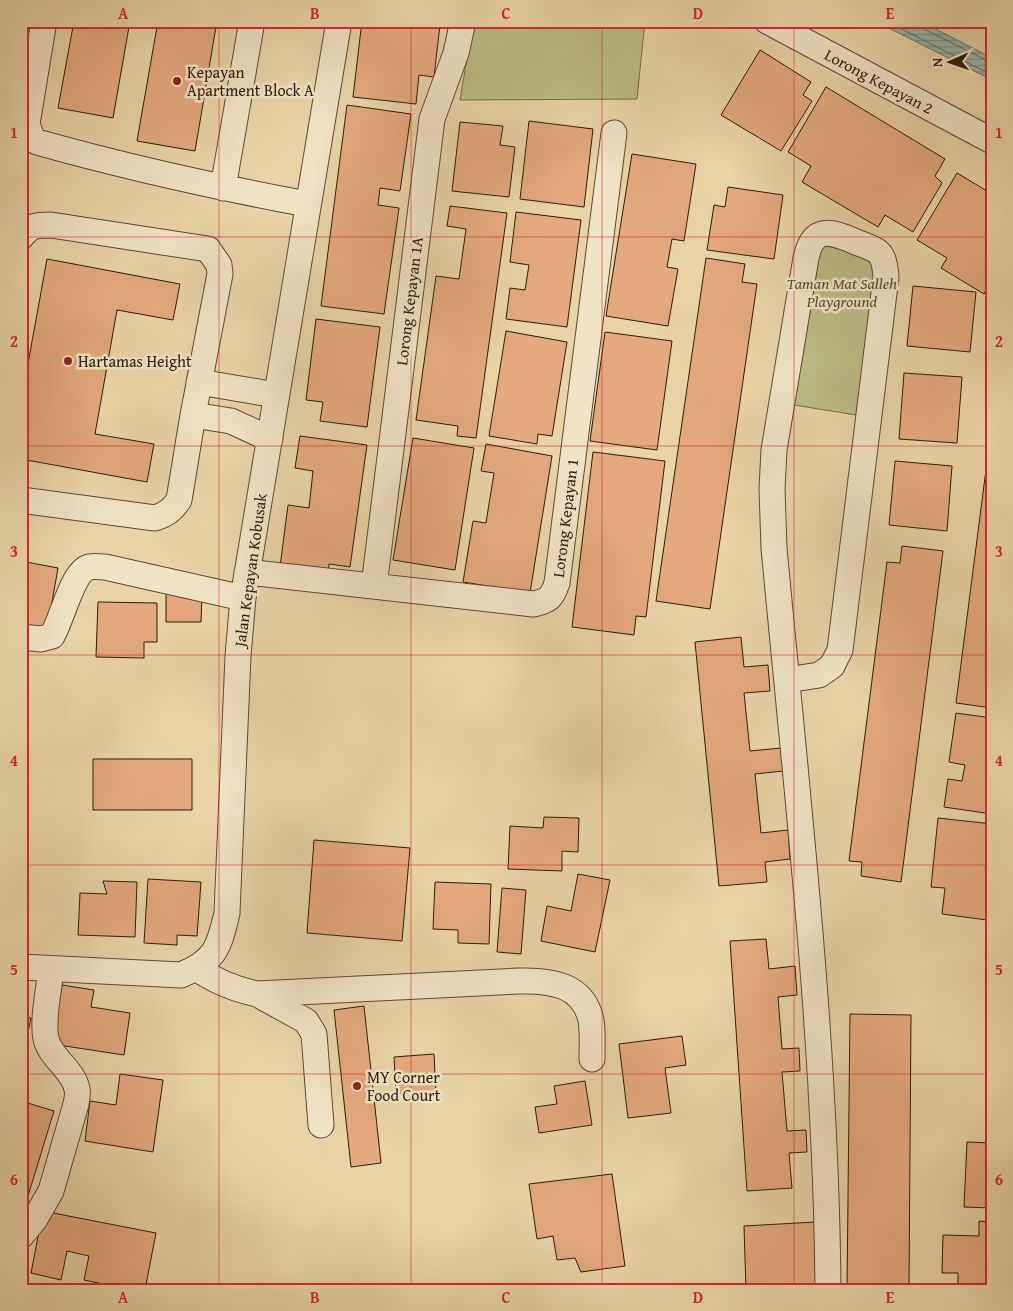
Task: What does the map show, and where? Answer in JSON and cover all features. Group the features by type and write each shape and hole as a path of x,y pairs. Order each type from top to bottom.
{"street":[{"path":"44,21 27,124 28,131 37,142 223,188 308,204"},
{"path":"223,188 252,21"},
{"name":"Jalan Kepayan Kobusak","path":"21,967 181,975 211,958 221,940 227,914 238,656 243,598 339,21"},
{"name":"Lorong Kepayan 1A","path":"374,586 432,119 456,53 463,21"},
{"name":"Lorong Kepayan 2","path":"767,21 992,141"},
{"name":"Lorong Kepayan 1","path":"247,572 533,604 544,602 553,595 557,583 614,133"},
{"path":"21,237 29,228 38,225 51,225 208,249 220,265 220,274 179,500 166,515 155,518 21,500"},
{"path":"786,680 819,675 832,666 840,650 886,277 884,262 878,252 838,233 826,232 809,245 774,450 772,488 772,513 786,680 811,946 821,1082 827,1208 828,1290"},
{"path":"199,382 276,395"},
{"path":"193,415 231,420 270,439"},
{"path":"21,637 41,639 52,636 59,625 76,578 88,568 105,567 243,598"},
{"path":"196,968 216,981 236,990 257,994 541,980 561,985 579,995 586,1006 591,1021 592,1059"},
{"path":"21,1236 35,1219 51,1191 66,1145 78,1090 74,1079 49,1048 46,1039 51,969"},
{"path":"257,994 306,1021 314,1034 321,1125"}],"green space":[{"path":"473,21 645,21 637,99 460,100"},
{"name":"Taman Mat Salleh Playground","path":"822,246 854,252 873,265 877,272 856,415 794,405 817,249"}],"water":[{"path":"875,21 920,21 992,58 992,80"}],"building":[{"path":"74,21 130,21 113,118 58,108"},
{"name":"Kepayan Apartment Block A","path":"158,21 217,21 195,151 137,141"},
{"path":"362,21 421,21 440,25 434,77 419,75 416,104 353,97"},
{"path":"760,50 811,82 803,95 812,101 781,151 721,115"},
{"path":"826,87 945,159 935,176 942,183 913,232 885,215 878,227 802,182 811,166 788,152"},
{"path":"347,105 411,114 400,191 380,188 378,205 399,208 384,314 321,306"},
{"path":"529,121 593,129 584,207 520,199"},
{"path":"460,122 503,126 500,145 515,147 509,197 452,191"},
{"path":"632,154 696,164 684,241 672,239 667,267 678,269 668,326 606,316"},
{"path":"957,173 992,194 992,280 984,294 941,268 947,258 917,240"},
{"path":"728,187 783,195 774,259 707,250 714,205 725,207"},
{"path":"450,206 507,213 476,438 457,436 458,426 416,420 436,276 459,279 466,229 447,226"},
{"path":"516,212 581,220 567,327 506,319 510,288 525,290 529,265 510,262"},
{"path":"706,258 745,264 742,282 757,284 710,609 656,601"},
{"name":"Hartamas Height","path":"47,259 180,284 173,320 117,310 95,434 154,444 147,482 21,459 21,402"},
{"path":"913,286 976,292 970,352 907,346"},
{"path":"316,319 380,327 367,427 320,421 323,402 306,400"},
{"path":"506,331 567,342 552,436 538,434 537,444 489,436"},
{"path":"605,332 672,341 657,450 590,441"},
{"path":"904,373 962,377 957,443 899,439"},
{"path":"992,423 992,708 956,703"},
{"path":"300,436 367,445 350,567 329,564 328,574 280,567 288,505 309,508 313,471 295,468"},
{"path":"413,438 474,448 455,570 393,560"},
{"path":"486,444 552,456 530,593 463,582 473,521 486,523 494,473 481,471"},
{"path":"593,452 665,461 646,617 636,616 634,635 572,627"},
{"path":"895,461 952,466 947,531 889,525"},
{"path":"902,546 943,551 901,882 861,876 862,862 849,861 887,562 900,563"},
{"path":"21,561 58,568 46,636 21,632"},
{"path":"166,593 202,593 201,622 166,622"},
{"path":"98,602 157,603 157,642 144,642 144,658 96,657"},
{"path":"741,637 744,667 768,665 770,691 744,693 750,751 781,748 783,771 755,774 761,833 788,830 790,859 765,862 767,882 719,886 695,642"},
{"path":"956,713 992,718 992,814 944,807 948,779 962,781 965,765 949,762"},
{"path":"93,759 192,759 192,810 93,810"},
{"path":"544,817 579,818 578,852 562,851 562,871 508,869 510,826 543,828"},
{"path":"938,818 992,824 992,904 989,903 987,920 942,914 945,888 931,887"},
{"path":"314,840 410,848 402,941 307,933"},
{"path":"578,874 610,880 595,952 541,941 547,906 571,911"},
{"path":"148,879 201,882 197,936 177,935 177,945 144,943"},
{"path":"103,881 137,882 135,937 78,935 80,893 107,894"},
{"path":"435,882 491,884 489,944 458,943 458,930 433,929"},
{"path":"502,888 526,890 521,954 497,952"},
{"path":"766,939 769,969 795,966 797,995 778,997 782,1049 799,1048 800,1071 782,1072 787,1131 806,1130 807,1152 789,1153 792,1188 747,1191 730,941"},
{"path":"62,985 94,990 91,1007 130,1013 124,1055 52,1044"},
{"name":"MY Corner Food Court","path":"364,1006 381,1163 351,1167 334,1010"},
{"path":"850,1014 911,1015 909,1290 847,1290"},
{"path":"21,1016 31,1018 21,1065"},
{"path":"682,1036 686,1065 665,1068 671,1113 628,1118 619,1044"},
{"path":"434,1054 436,1092 396,1094 394,1057"},
{"path":"120,1074 163,1080 153,1152 85,1141 90,1101 116,1105"},
{"path":"585,1081 592,1125 539,1133 535,1107 557,1104 554,1086"},
{"path":"21,1101 54,1111 28,1196 21,1194"},
{"path":"967,1142 992,1143 992,1208 964,1207"},
{"path":"612,1174 625,1266 581,1272 575,1258 557,1260 553,1236 537,1239 529,1184"},
{"path":"43,1211 156,1233 145,1290 131,1290 84,1280 89,1256 67,1251 61,1280 31,1273"},
{"path":"979,1221 992,1222 992,1290 958,1290 958,1273 942,1273 943,1235 979,1236"},
{"path":"815,1222 818,1290 746,1290 744,1226"}],"place":[{"name":"Kepayan Apartment Block A","path":"177,81"},
{"name":"Hartamas Height","path":"68,361"},
{"name":"MY Corner Food Court","path":"357,1086"}]}
